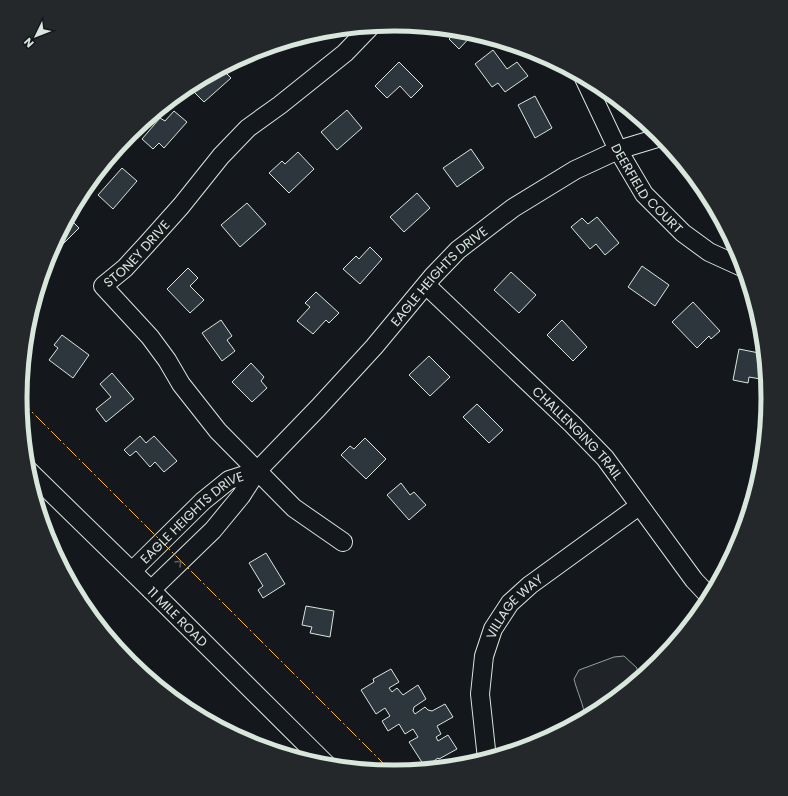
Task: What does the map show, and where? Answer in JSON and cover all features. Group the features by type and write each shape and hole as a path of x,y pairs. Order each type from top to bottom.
{"street":[{"name":"STONEY DRIVE","path":"343,542 294,508 218,431 181,384 167,360 150,337 103,286 125,268 181,206 220,156 248,128 280,105 345,53 365,32"},
{"name":"DEERFIELD COURT","path":"588,87 618,150 644,194 683,233 709,252 736,264"},
{"name":"EAGLE HEIGHTS DRIVE","path":"151,590 223,518 241,496 257,471 359,364 433,276 458,250 513,208 575,170 618,150 655,139"},
{"name":"CHALLENGING TRAIL","path":"426,285 605,458 694,580 705,592"},
{"name":"EAGLE HEIGHTS DRIVE","path":"132,571 203,501 228,480 257,471"},
{"name":"11 MILE ROAD","path":"36,478 319,757"},
{"name":"VILLAGE WAY","path":"487,752 480,694 484,656 493,628 510,603 530,584 640,506"}],"shaded area":[{"path":"624,656 637,668 637,673 598,703 584,712 574,679 579,670 614,657"}],"building":[{"path":"452,36 469,39 459,49 449,39"},
{"path":"493,50 507,69 517,62 528,76 505,92 498,83 492,87 475,64"},
{"path":"399,62 423,86 411,98 400,86 387,98 375,86"},
{"path":"225,72 231,78 204,102 193,91"},
{"path":"535,96 552,128 535,138 518,105"},
{"path":"347,110 362,128 337,150 321,132"},
{"path":"174,111 187,122 164,148 159,143 153,149 142,139 160,118 165,121"},
{"path":"471,149 484,168 457,187 443,168"},
{"path":"298,152 314,169 289,193 269,173 282,161 285,164"},
{"path":"122,168 137,181 113,209 98,195"},
{"path":"417,193 430,208 404,232 390,217"},
{"path":"247,203 266,224 240,247 221,225"},
{"path":"597,217 619,243 605,255 596,244 590,249 571,227 582,218 588,224"},
{"path":"72,221 79,228 60,247"},
{"path":"370,247 382,259 360,284 343,269 356,256 359,259"},
{"path":"642,266 669,285 655,306 628,287"},
{"path":"188,268 198,278 190,286 204,300 190,313 167,289"},
{"path":"511,272 536,295 519,313 494,290"},
{"path":"316,292 339,313 329,323 326,320 313,334 297,321 310,307 305,303"},
{"path":"693,302 720,331 711,339 709,336 697,348 672,322"},
{"path":"221,320 232,336 227,340 235,351 222,361 202,333"},
{"path":"562,320 587,347 573,361 547,335"},
{"path":"62,335 89,355 73,378 49,360 58,348 54,345"},
{"path":"739,349 758,353 760,379 749,377 748,383 733,380"},
{"path":"429,356 450,377 430,396 409,375"},
{"path":"251,363 264,377 261,381 267,388 252,402 232,382"},
{"path":"112,373 134,399 106,422 96,409 111,397 100,384"},
{"path":"477,404 503,430 489,443 463,417"},
{"path":"140,436 146,443 154,436 177,461 164,472 155,462 150,467 136,451 130,456 124,450"},
{"path":"365,438 386,459 366,479 341,455 350,446 354,449"},
{"path":"401,483 410,495 414,492 426,505 409,520 387,495"},
{"path":"266,553 285,584 263,598 258,590 263,586 249,563"},
{"path":"306,606 334,611 330,637 310,633 312,627 302,625"},
{"path":"391,669 399,682 389,688 392,692 397,688 403,695 418,685 426,699 414,707 413,711 415,714 425,707 432,711 445,704 453,717 437,726 441,734 436,737 438,741 448,735 457,749 431,763 423,764 409,742 418,737 413,729 405,734 399,724 388,731 382,721 390,716 385,708 376,714 361,690 374,682 373,679"}],"power":[{"path":"27,407 385,765"}]}
